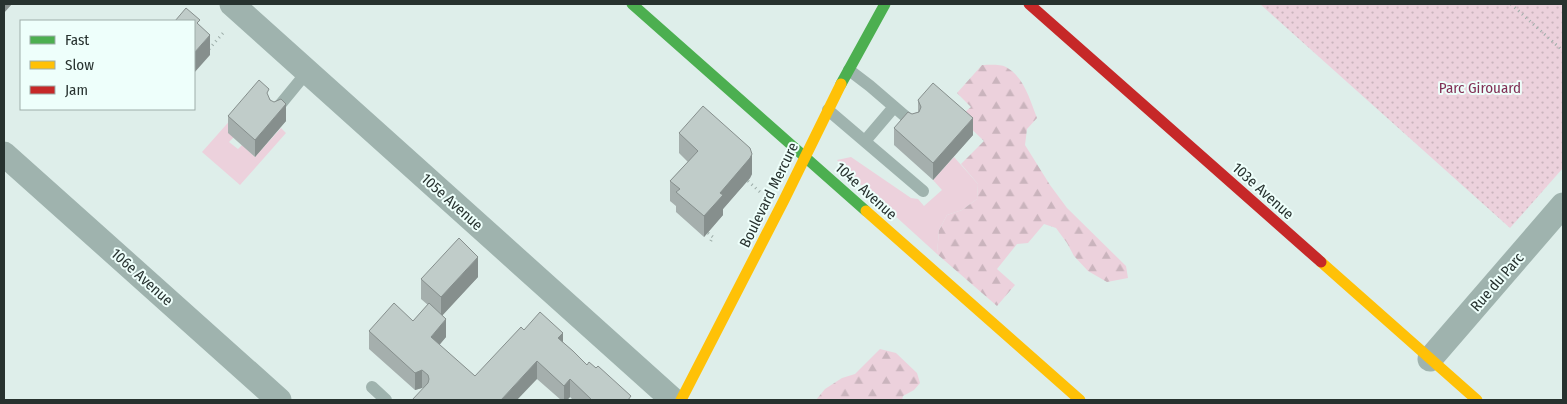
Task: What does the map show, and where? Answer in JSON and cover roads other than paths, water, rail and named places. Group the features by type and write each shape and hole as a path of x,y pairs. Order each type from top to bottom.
{"street":[{"name":"105e Avenue","path":"232,4 673,400"},
{"name":"104e Avenue","path":"632,4 1080,400"},
{"name":"Boulevard Mercure","path":"681,400 784,200 804,156 885,4"},
{"name":"103e Avenue","path":"1029,4 1477,400"},
{"name":"106e Avenue","path":"4,154 279,400"},
{"name":"Rue du Parc","path":"1430,358 1563,205"}],"lane":[{"path":"849,70 913,123"},
{"path":"275,111 308,72"},
{"path":"865,141 894,107"},
{"path":"828,110 923,190"},
{"path":"372,387 386,400"}],"park label":[{"name":"Parc Girouard","path":"1480,88"}]}
